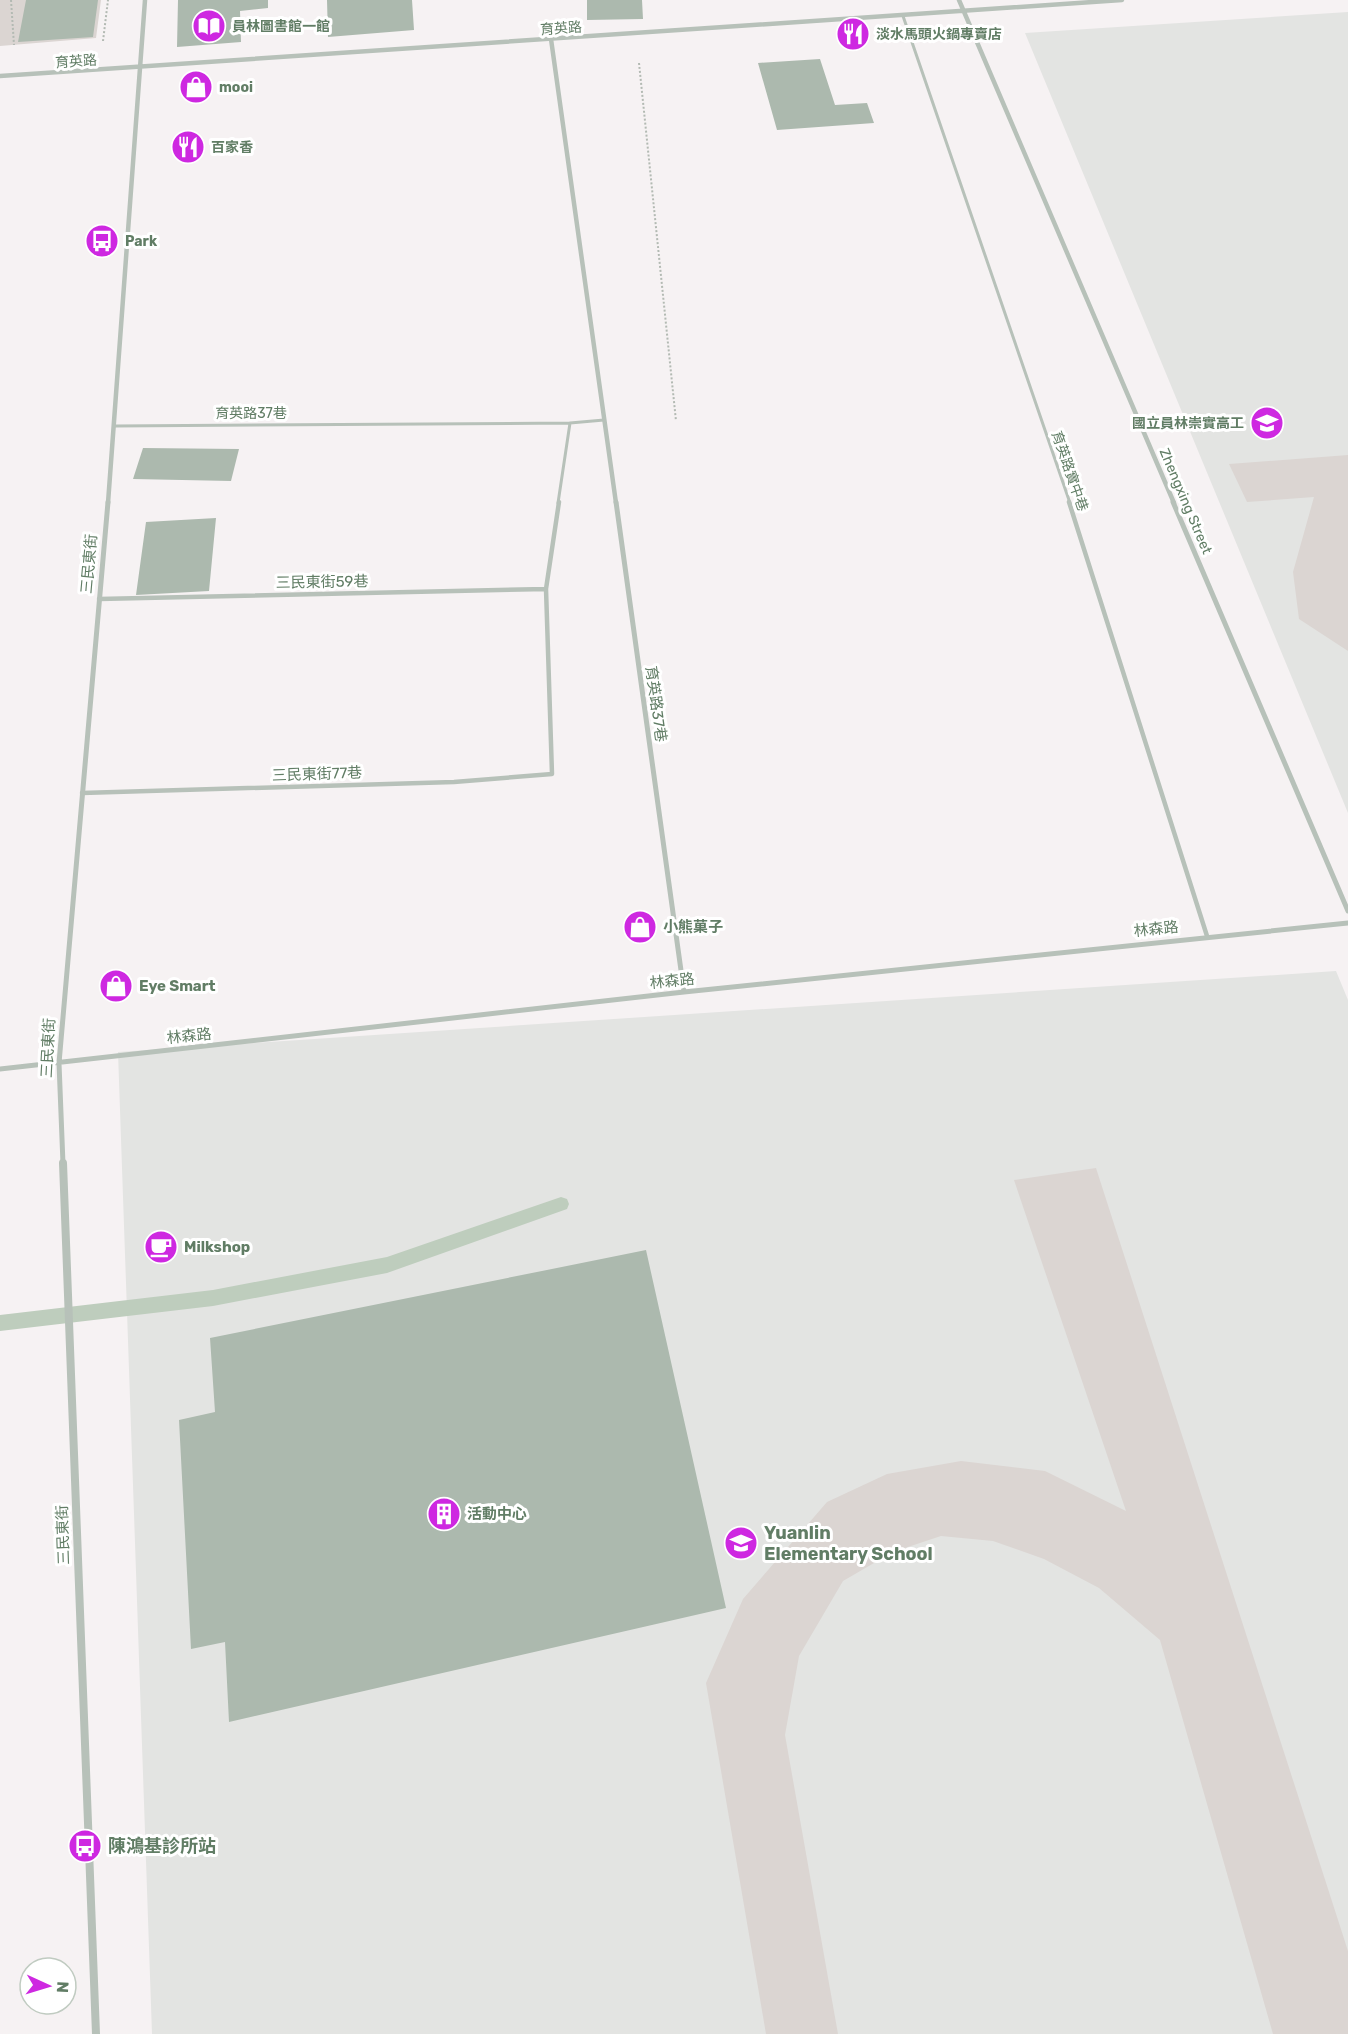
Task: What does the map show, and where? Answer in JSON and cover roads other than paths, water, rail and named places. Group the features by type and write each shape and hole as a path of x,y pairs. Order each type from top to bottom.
{"street":[{"name":"三民東街","path":"96,2034 58,1063 115,426 145,0"},
{"name":"Zhengxing Street","path":"959,0 1348,911"},
{"name":"育英路","path":"0,76 1122,0"},
{"name":"育英路37巷","path":"551,39 684,992"},
{"name":"林森路","path":"0,1070 684,992 1348,923"}],"lane":[{"name":"育英路實中巷","path":"903,16 1091,565 1207,936"},
{"name":"育英路37巷","path":"115,426 570,423 604,420"},
{"path":"546,589 570,423"},
{"name":"三民東街59巷","path":"99,599 546,589"},
{"name":"三民東街77巷","path":"82,793 454,782 552,774 546,589"}],"waterway":[{"path":"0,1323 213,1298 387,1265 561,1204"}],"place":[{"name":"員林圖書館一館","path":"209,26"},
{"name":"淡水馬頭火鍋專賣店","path":"853,34"},
{"name":"mooi","path":"196,87"},
{"name":"百家香","path":"188,147"},
{"name":"Park","path":"102,241"},
{"name":"國立員林崇實高工","path":"1267,423"},
{"name":"小熊菓子","path":"640,927"},
{"name":"Eye Smart","path":"116,986"},
{"name":"Milkshop","path":"161,1247"},
{"name":"活動中心","path":"444,1514"},
{"name":"Yuanlin Elementary School","path":"741,1543"},
{"name":"陳鴻基診所站","path":"85,1846"}]}
